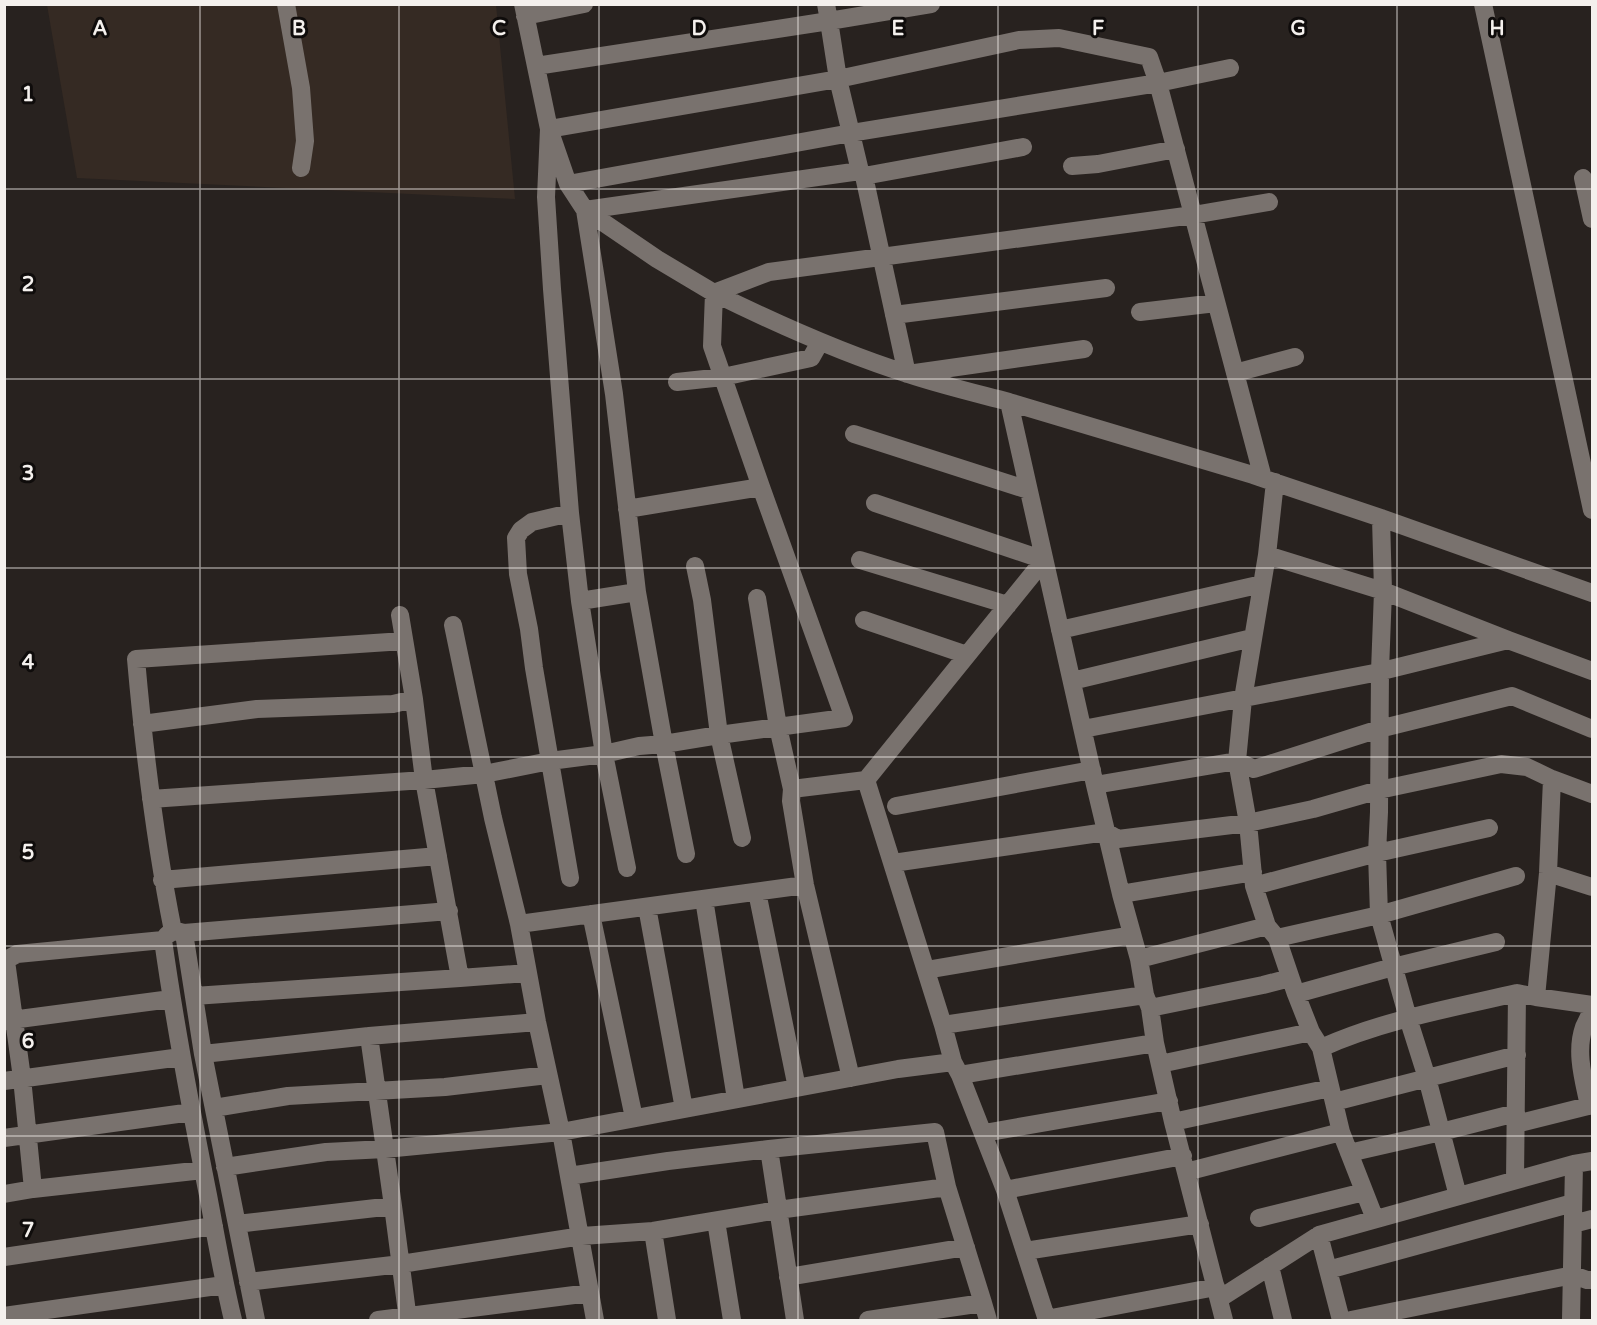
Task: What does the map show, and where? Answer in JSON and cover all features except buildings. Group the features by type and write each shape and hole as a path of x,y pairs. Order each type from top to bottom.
{"street":[{"path":"286,4 301,88 305,141 301,168"},
{"path":"584,4 524,10 549,129 568,184 585,210 657,259 714,293 820,342 907,374 1269,480 1593,593"},
{"path":"536,66 828,13 931,4"},
{"path":"1483,4 1593,510"},
{"path":"828,13 838,79 862,173 907,374"},
{"path":"549,129 838,79 1019,40 1059,38 1149,57 1194,215 1235,373 1269,480 1267,555 1243,699 1237,761 1248,824 1254,879 1272,932 1316,1040 1341,1132 1375,1220"},
{"path":"568,184 1158,83 1230,68"},
{"path":"549,129 546,196 570,513 580,601 604,754 627,868"},
{"path":"585,210 862,173 1023,147"},
{"path":"1072,166 1098,164 1176,149"},
{"path":"1583,178 1593,219"},
{"path":"714,293 768,272 1194,215 1269,202"},
{"path":"585,210 614,394 637,592 686,854"},
{"path":"894,315 1106,288"},
{"path":"151,799 484,774 639,746 844,718 712,346 714,293"},
{"path":"1140,312 1216,303"},
{"path":"677,382 723,377 811,358 820,342"},
{"path":"907,374 1084,349"},
{"path":"1235,373 1295,357"},
{"path":"1009,402 1106,832 1139,959 1173,1122 1224,1320"},
{"path":"854,434 1028,490"},
{"path":"627,509 761,487"},
{"path":"875,503 1044,560"},
{"path":"570,513 532,522 521,530 516,538 518,574 570,878"},
{"path":"1381,518 1383,591 1377,853 1379,915 1458,1196"},
{"path":"1267,555 1383,591 1593,671"},
{"path":"860,560 1008,604"},
{"path":"792,789 866,780 1044,560"},
{"path":"695,567 702,600 719,735 742,838"},
{"path":"1060,630 1262,584"},
{"path":"580,601 637,592"},
{"path":"758,598 778,727 792,789 791,801 805,885 851,1078"},
{"path":"400,615 424,780 460,978"},
{"path":"864,620 967,655"},
{"path":"453,625 493,818 519,924 527,974 561,1132 595,1320"},
{"path":"1072,681 1252,638"},
{"path":"1083,729 1380,671 1508,640"},
{"path":"256,1320 203,1054 194,996 173,935 162,880 136,659 404,641"},
{"path":"896,806 1094,777 1237,761 1254,769 1379,729 1512,696 1593,729"},
{"path":"142,724 257,709 393,704 414,699"},
{"path":"893,863 1106,832 1118,839 1248,824 1313,809 1379,790 1501,764 1527,767 1593,794"},
{"path":"1536,997 1548,873 1552,779"},
{"path":"866,780 957,1069 1005,1190 1047,1320 1217,1293 1270,1266 1320,1235 1574,1164 1593,1161"},
{"path":"1121,894 1254,879 1489,828"},
{"path":"162,880 438,856"},
{"path":"1548,873 1593,887"},
{"path":"1139,959 1272,932 1379,915 1516,876"},
{"path":"519,924 805,885"},
{"path":"757,892 797,1088"},
{"path":"704,899 736,1099"},
{"path":"647,907 684,1109"},
{"path":"33,1189 28,1135 13,1079 5,961 16,954 173,935 449,911"},
{"path":"591,914 634,1118"},
{"path":"173,935 171,999 224,1285 233,1320"},
{"path":"926,970 1132,935"},
{"path":"943,1025 1148,1002 1263,985 1293,986 1393,967 1496,942"},
{"path":"194,996 527,974"},
{"path":"1515,1180 1517,993"},
{"path":"1160,1064 1316,1040 1336,1041 1408,1018 1517,993 1593,1007 1584,1028 1580,1047 1583,1078 1591,1106 1441,1132 1349,1153"},
{"path":"9,1021 171,999"},
{"path":"203,1054 369,1036 537,1022"},
{"path":"369,1036 408,1318"},
{"path":"225,1167 326,1152 385,1149 561,1132 898,1069 957,1069 1155,1043"},
{"path":"1173,1122 1426,1078 1517,1055"},
{"path":"13,1079 182,1057"},
{"path":"214,1108 288,1096 445,1087 548,1075"},
{"path":"984,1133 1169,1101"},
{"path":"4,1138 192,1112"},
{"path":"569,1176 668,1161 935,1132 947,1187 985,1312 868,1320"},
{"path":"1005,1190 1184,1164 1341,1132"},
{"path":"769,1149 795,1320"},
{"path":"1571,1320 1574,1164"},
{"path":"4,1194 203,1170"},
{"path":"248,1282 401,1264 580,1237 653,1231 778,1210 947,1187"},
{"path":"1259,1218 1364,1192"},
{"path":"1328,1270 1573,1203"},
{"path":"237,1224 393,1206"},
{"path":"1573,1224 1593,1219"},
{"path":"716,1221 732,1320"},
{"path":"1025,1251 1200,1224"},
{"path":"4,1257 214,1226"},
{"path":"653,1231 667,1320"},
{"path":"1320,1235 1341,1320"},
{"path":"788,1277 966,1247"},
{"path":"1270,1266 1284,1320"},
{"path":"1351,1320 1573,1275 1593,1280"},
{"path":"4,1316 224,1285"},
{"path":"378,1320 408,1318 590,1293"}],"shaded area":[{"path":"47,5 496,5 515,199 77,178"}]}
